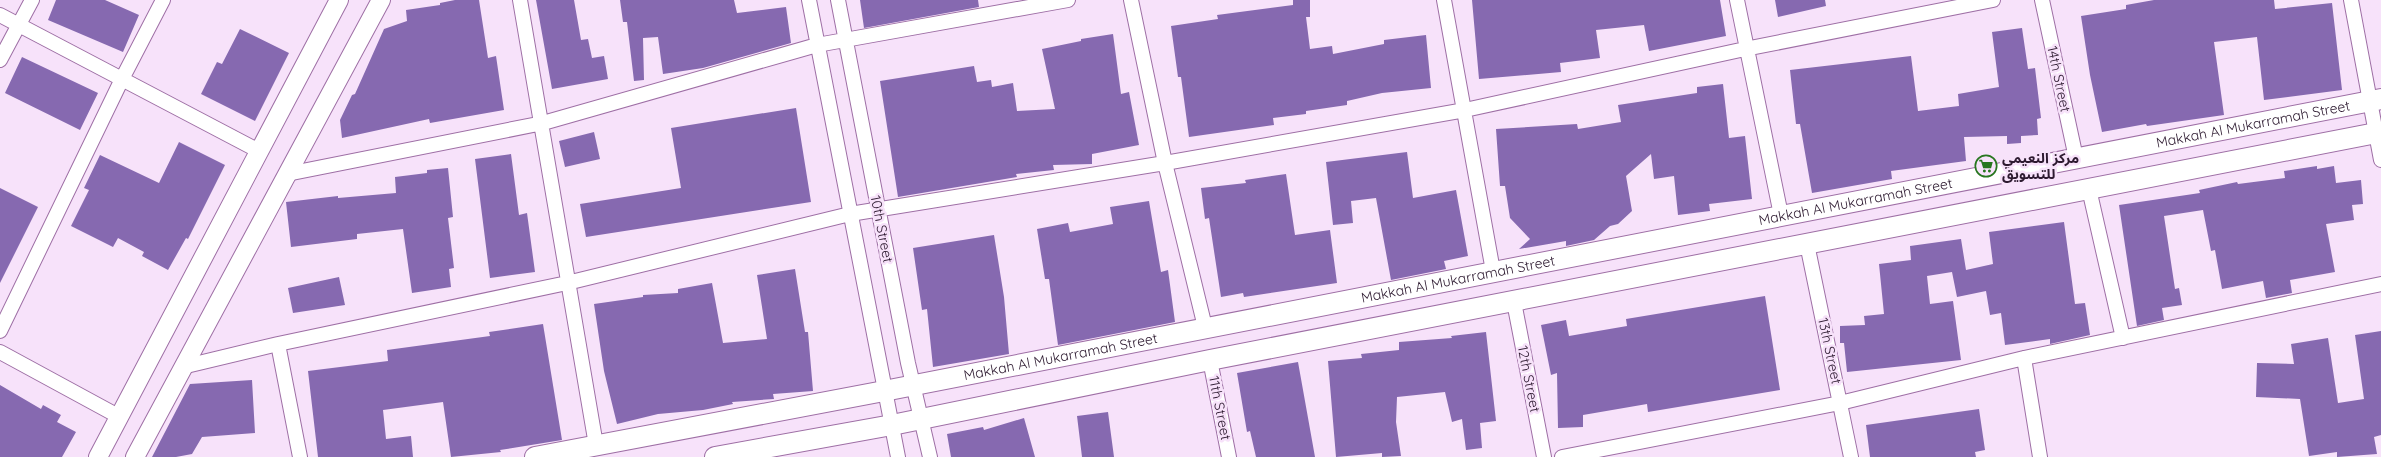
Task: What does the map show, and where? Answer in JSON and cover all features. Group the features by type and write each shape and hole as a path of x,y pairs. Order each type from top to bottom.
{"main road":[{"name":"Makkah Al Mukarramah Street","path":"535,457 884,391 2376,100"},
{"path":"715,457 921,419 1210,360 2378,133"}],"street":[{"path":"0,60 32,0"},
{"path":"0,330 122,79 163,0"},
{"path":"98,457 339,0"},
{"path":"135,457 381,0"},
{"path":"520,0 543,123 567,283 596,445"},
{"name":"10th Street","path":"809,0 898,457"},
{"name":"10th Street","path":"838,0 913,385 930,457"},
{"path":"287,174 543,123 817,46 1068,0"},
{"path":"1132,0 1165,162 1205,327"},
{"path":"1444,0 1493,271"},
{"path":"1737,0 1745,49 1781,215"},
{"path":"182,367 278,344 567,283 850,214 1465,110 1745,49 1993,0"},
{"name":"14th Street","path":"2042,0 2076,158"},
{"path":"2351,0 2376,100 2381,160"},
{"path":"0,15 259,150"},
{"path":"2089,189 2122,338"},
{"name":"13th Street","path":"1807,244 1851,457"},
{"path":"1562,457 1840,402 2024,358 2381,284"},
{"name":"12th Street","path":"1514,302 1544,457"},
{"path":"278,344 300,457"},
{"path":"0,352 118,416"},
{"path":"2024,358 2040,457"},
{"name":"11th Street","path":"1210,360 1229,457"}],"building":[{"path":"56,0 105,0 139,15 123,52 48,20"},
{"path":"455,0 479,0 488,58 496,56 504,110 430,123 429,119 342,138 340,120 352,95 355,94 384,29 407,21 406,10 440,5 440,3"},
{"path":"536,0 574,0 581,40 588,39 592,58 604,56 608,79 552,89"},
{"path":"620,0 734,0 737,13 786,7 791,43 703,68 663,74 658,37 643,38 644,80 634,81 627,22 623,22"},
{"path":"860,0 978,0 979,7 864,28"},
{"path":"1293,0 1310,0 1310,17 1306,17 1310,49 1332,46 1333,54 1384,44 1384,40 1426,35 1431,88 1382,93 1347,101 1347,105 1306,111 1306,114 1273,118 1274,125 1189,137 1181,77 1178,77 1171,26 1218,19 1217,15 1293,5"},
{"path":"1472,0 1720,0 1726,36 1649,51 1644,25 1596,30 1600,58 1560,63 1561,72 1479,79"},
{"path":"1775,0 1825,0 1826,6 1778,17"},
{"path":"2154,0 2274,0 2275,9 2332,3 2342,90 2264,100 2257,37 2214,42 2224,115 2147,126 2146,124 2102,132 2090,75 2081,16 2126,9 2126,5"},
{"path":"2022,28 2028,69 2035,68 2041,118 2037,119 2038,135 2021,136 2021,143 2007,144 2007,136 1964,137 1966,161 1891,171 1892,179 1812,193 1800,124 1796,124 1790,70 1911,56 1918,111 1959,106 1958,94 1999,87 1992,32"},
{"path":"240,29 289,53 255,121 201,94 217,62 222,64"},
{"path":"1113,34 1121,94 1129,92 1139,145 1092,154 1092,164 1053,165 1054,170 1016,174 1017,177 898,197 880,81 974,66 977,82 991,80 992,87 1013,83 1017,111 1055,109 1042,49 1081,41 1081,39"},
{"path":"22,57 98,93 80,130 5,93"},
{"path":"1723,84 1729,138 1745,136 1752,199 1709,204 1710,211 1678,215 1674,176 1654,179 1651,154 1626,176 1632,211 1618,224 1610,226 1594,240 1566,246 1566,241 1519,249 1530,239 1510,218 1505,186 1500,186 1496,129 1577,124 1578,129 1621,122 1618,105 1697,93 1697,87"},
{"path":"796,108 811,202 586,237 580,204 681,188 671,128"},
{"path":"594,132 600,159 565,167 559,141"},
{"path":"179,142 225,165 188,239 186,238 168,270 142,256 144,252 118,238 113,247 71,226 89,190 84,188 100,155 159,183"},
{"path":"1407,152 1413,198 1456,190 1468,256 1444,261 1446,269 1391,280 1376,198 1351,201 1353,223 1333,225 1326,162"},
{"path":"511,154 519,215 527,213 535,272 490,278 475,159"},
{"path":"2317,166 2317,169 2334,166 2336,183 2361,180 2363,204 2352,205 2354,220 2326,224 2335,272 2290,280 2292,293 2266,298 2263,281 2222,289 2215,250 2211,251 2203,210 2164,216 2175,289 2179,288 2182,305 2162,308 2164,320 2137,326 2119,205 2200,193 2199,190 2237,182 2238,184 2285,178 2284,171"},
{"path":"448,168 453,217 448,218 454,268 449,269 451,287 412,293 403,229 357,234 357,239 291,247 286,202 338,196 338,198 396,193 395,177 427,173 427,170"},
{"path":"1286,174 1295,235 1330,230 1337,283 1244,297 1243,293 1221,297 1209,218 1205,219 1201,188 1246,183 1245,180"},
{"path":"0,188 38,207 0,283"},
{"path":"1149,201 1161,272 1168,270 1175,322 1058,345 1049,279 1045,279 1037,229 1068,223 1070,232 1113,224 1110,207"},
{"path":"2064,222 2075,304 2085,303 2090,335 2050,344 2050,339 2005,345 2001,313 1990,315 1986,291 1957,297 1952,272 1927,276 1930,304 1953,301 1961,360 1847,372 1844,343 1840,343 1840,326 1865,325 1864,316 1884,314 1879,264 1911,260 1910,246 1961,239 1966,270 1993,264 1989,232"},
{"path":"994,235 1004,297 1009,354 933,367 927,309 922,310 913,248"},
{"path":"795,269 805,332 808,332 813,391 773,394 774,399 732,402 733,404 703,410 658,414 617,424 604,371 594,304 643,297 643,295 678,293 678,289 712,283 723,343 767,339 757,275"},
{"path":"339,277 345,305 293,313 288,288"},
{"path":"1765,296 1780,390 1648,412 1647,404 1583,415 1583,427 1558,428 1557,373 1551,375 1541,325 1566,320 1569,336 1627,326 1626,319"},
{"path":"543,324 562,440 500,450 501,452 451,457 443,402 383,410 386,439 411,436 413,457 318,457 308,371 388,361 387,350 490,336 489,332"},
{"path":"2381,331 2381,435 2374,437 2377,454 2337,457 2337,452 2309,456 2300,399 2256,397 2257,363 2294,364 2291,344 2328,338 2338,403 2364,399 2355,335"},
{"path":"1486,332 1496,421 1480,423 1482,448 1466,450 1462,419 1452,422 1445,392 1397,397 1396,422 1401,456 1382,457 1382,453 1336,457 1328,361 1362,358 1361,354 1399,350 1399,342 1452,338 1451,336"},
{"path":"1298,362 1315,457 1256,457 1250,431 1247,432 1237,373"},
{"path":"252,380 255,433 202,437 192,454 176,457 152,457 190,384"},
{"path":"0,385 41,409 43,405 61,415 57,422 76,432 62,457 0,457"},
{"path":"1979,409 1985,450 1975,452 1976,457 1870,457 1866,425"},
{"path":"1108,412 1114,457 1082,457 1077,416"},
{"path":"1024,418 1035,457 951,457 947,434 983,427 984,430"}],"place":[{"name":"مركز النعيمي للتسويق","path":"1986,166"}]}
